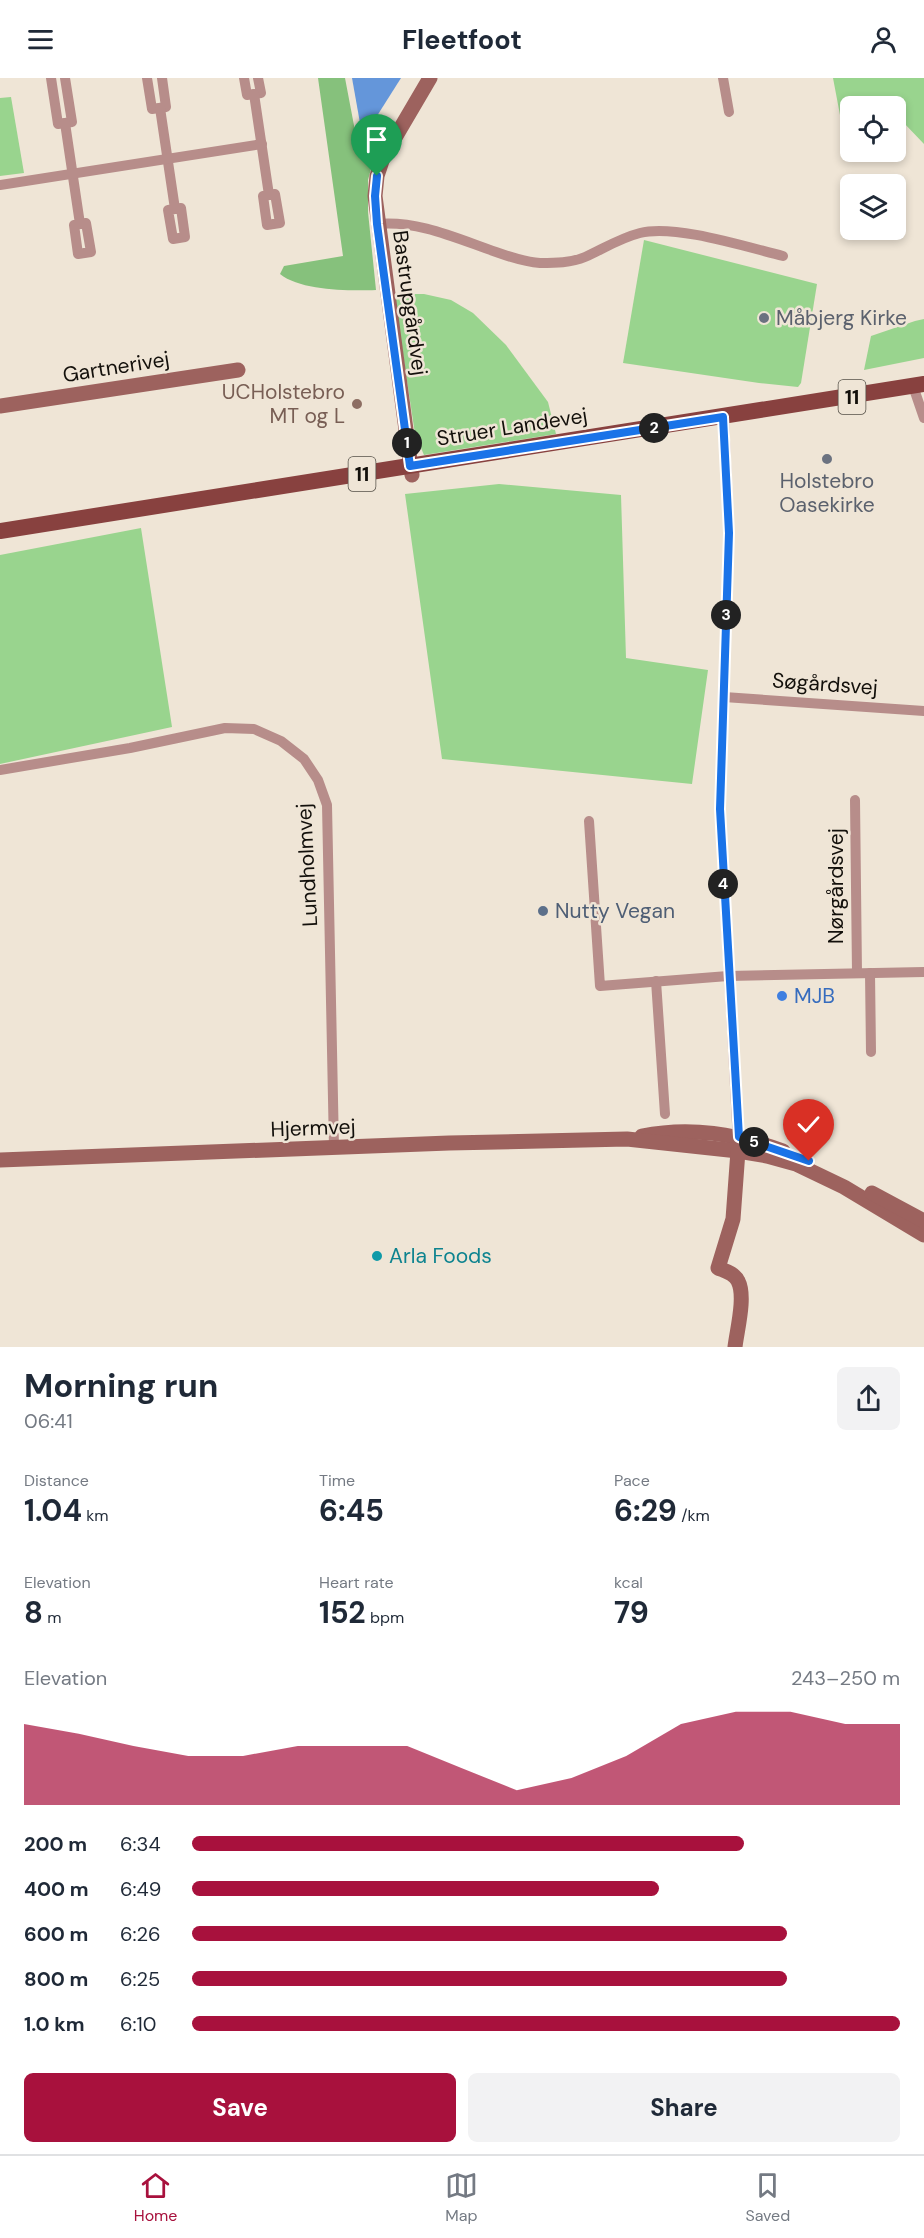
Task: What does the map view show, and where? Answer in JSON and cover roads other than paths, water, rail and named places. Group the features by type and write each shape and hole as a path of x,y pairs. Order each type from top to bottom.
{"main road":[{"name":"Struer Landevej","path":"0,531 411,470 919,390"},
{"name":"Struer Landevej","path":"0,539 411,470"}],"street":[{"path":"51,78 58,124 72,122 65,78"},
{"path":"147,78 152,109 166,107 162,78"},
{"path":"244,78 247,95 261,93 258,78"},
{"name":"Bastrupgårdvej","path":"411,470 375,196 377,176 383,158 430,78"},
{"path":"723,78 729,112"},
{"path":"254,94 269,195"},
{"path":"160,108 175,209"},
{"path":"65,123 80,224"},
{"path":"0,185 262,144"},
{"path":"377,224 392,222 411,224 510,257 538,263 563,263 584,258 640,233 659,231 681,232 783,256"},
{"name":"Gartnerivej","path":"0,406 238,370"},
{"path":"919,390 924,418"},
{"path":"724,421 729,533 720,809 738,1144 733,1219 718,1268 732,1274 738,1281 741,1291 735,1347"},
{"name":"Søgårdsvej","path":"724,697 924,711"},
{"name":"Lundholmvej","path":"0,770 130,748 225,728 254,729 281,741 304,759 318,780 327,805 334,1148"},
{"name":"Nørgårdsvej","path":"855,800 856,973"},
{"name":"Nørgårdsvej","path":"589,820 600,986 728,976 924,972"},
{"path":"870,973 871,1052"},
{"path":"656,981 665,1114"},
{"name":"Hjermvej","path":"0,1160 627,1138 738,1144 817,1164 924,1221"},
{"name":"Hjermvej","path":"738,1144 767,1156 796,1164 844,1187 924,1234"}],"water":[{"path":"352,78 401,78 370,127 364,127 360,123"}],"place":[{"name":"Måbjerg Kirke","path":"764,318"},
{"name":"UCHolstebro MT og L","path":"357,404"},
{"name":"Holstebro Oasekirke","path":"827,459"},
{"name":"Nutty Vegan","path":"543,911"},
{"name":"MJB","path":"782,996"},
{"name":"Arla Foods","path":"377,1256"}]}
